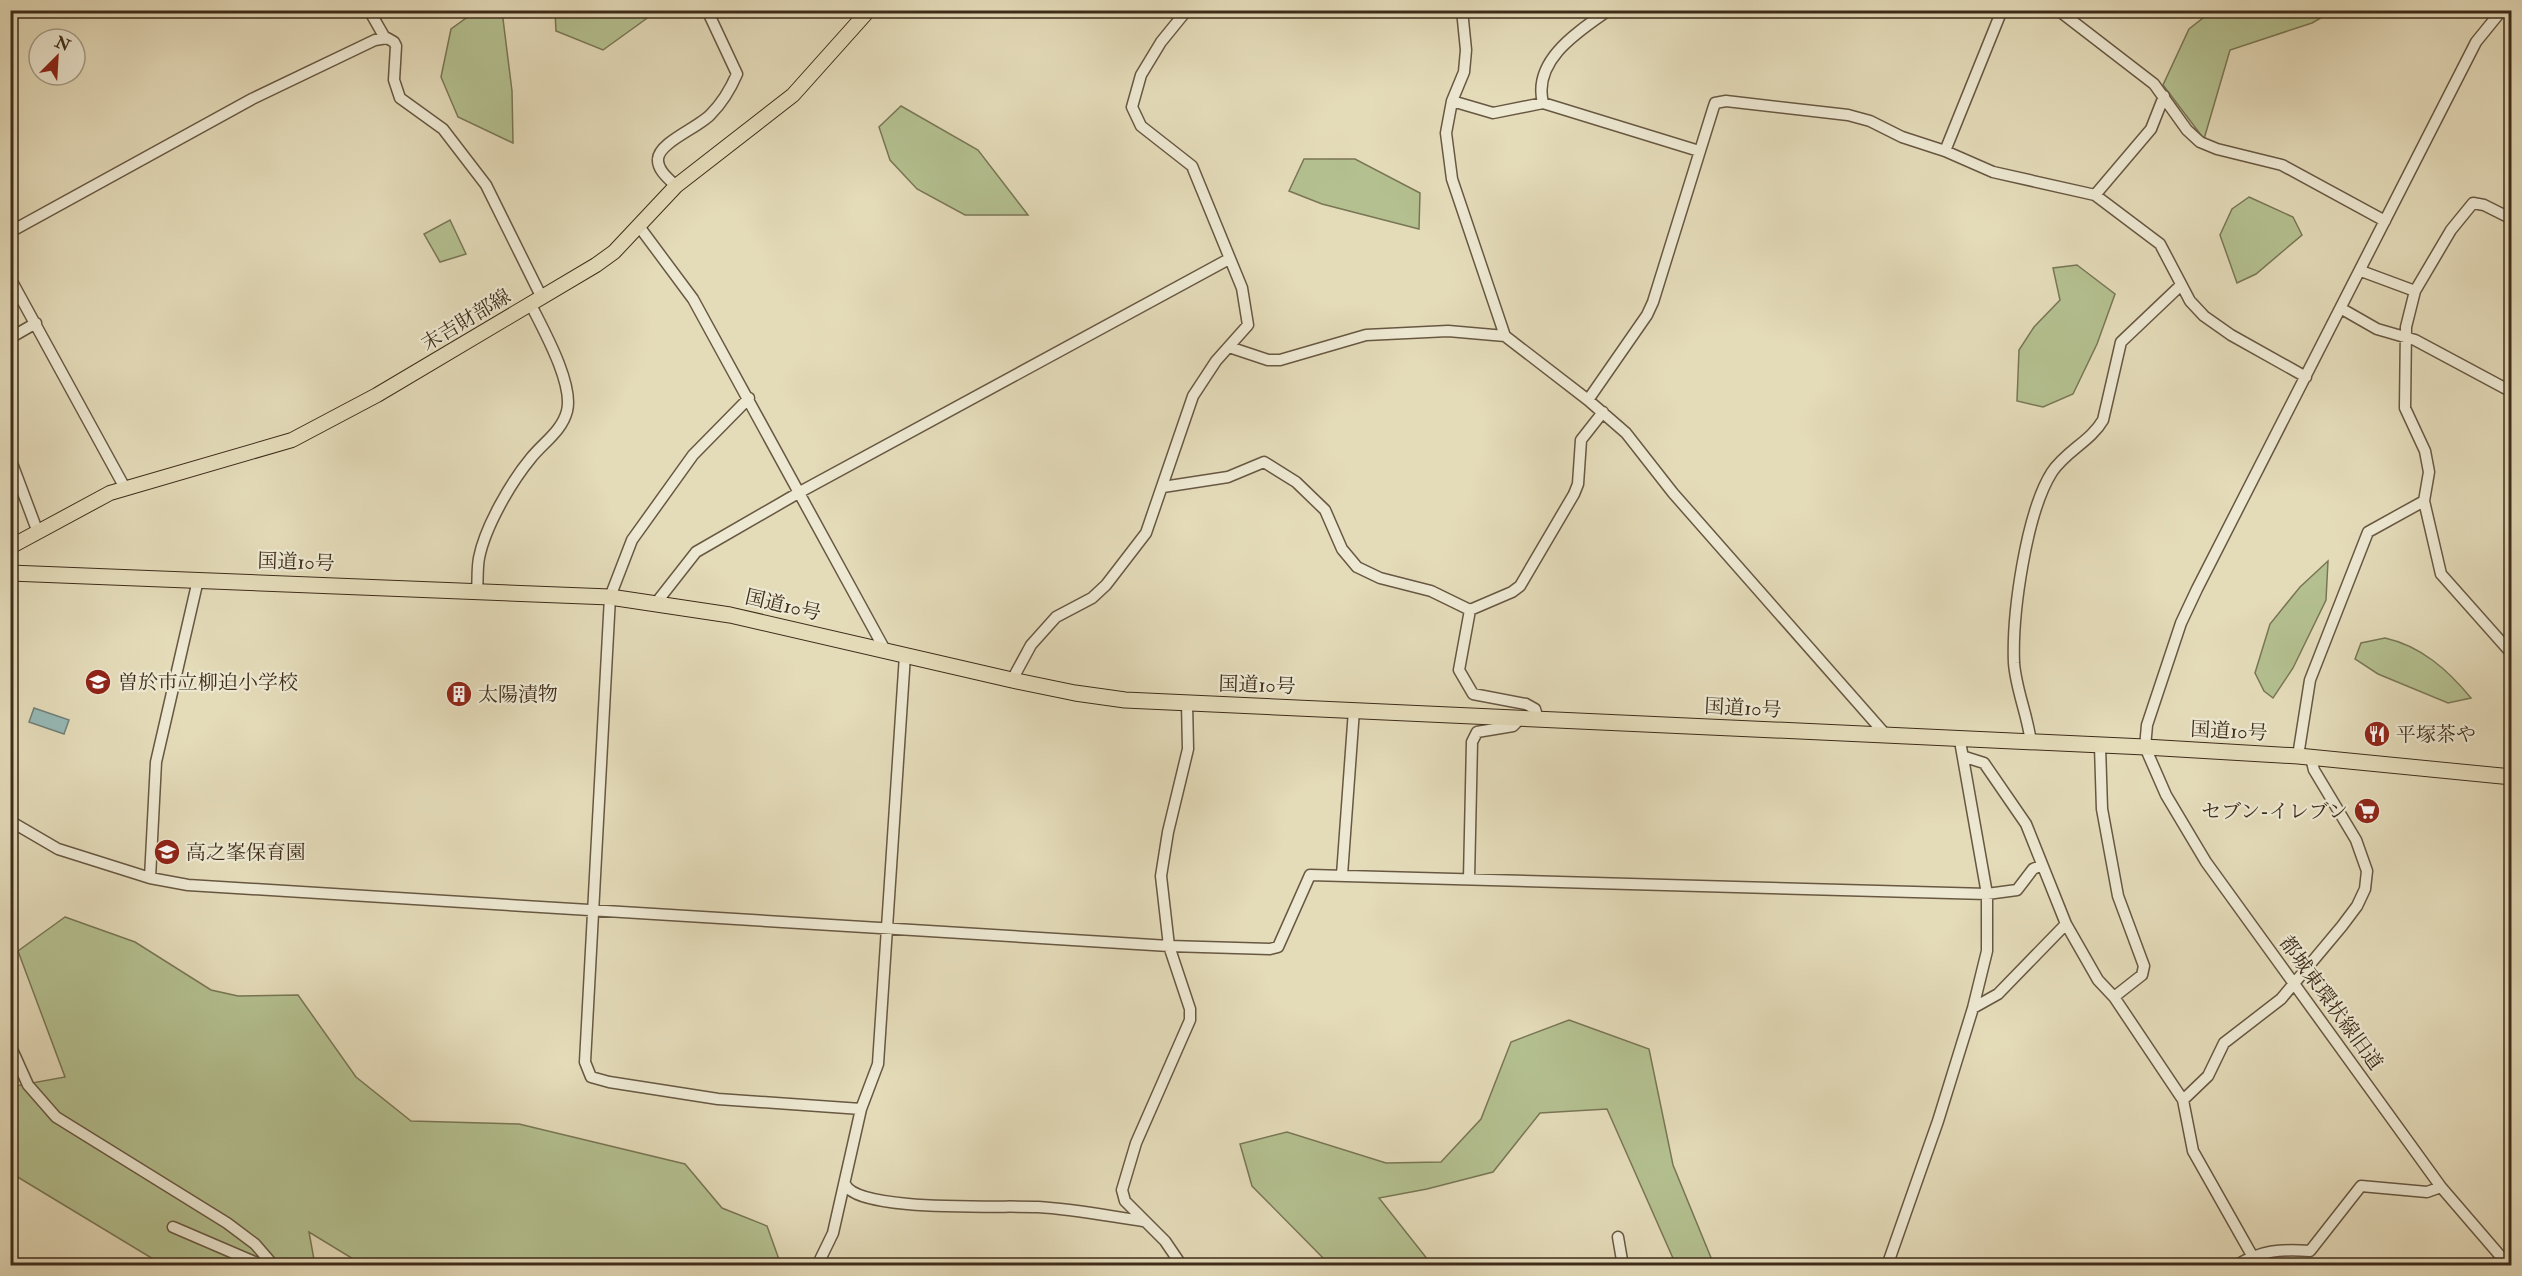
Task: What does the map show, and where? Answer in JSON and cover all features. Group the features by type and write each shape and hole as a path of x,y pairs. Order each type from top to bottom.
{"highway":[{"name":"国道10号","path":"10,573 610,597 730,615 1075,693 1187,704 1886,735 1960,741 2145,747 2304,757 2511,777"}],"main road":[{"name":"末吉財部線","path":"10,547 38,530 125,488 292,440 377,395 536,301 614,252 676,186 794,95 869,10"}],"street":[{"path":"369,10 385,38"},
{"path":"676,186 659,167 658,158 663,148 709,116 728,95 737,74 707,10"},
{"path":"1012,680 1030,645 1056,617 1092,598 1106,585 1146,533 1193,396 1229,347 1244,332 1249,320 1242,288 1192,166 1141,126 1132,107 1141,75 1161,42 1187,10"},
{"path":"1461,10 1466,50 1464,72 1452,101 1446,133 1452,179 1506,336"},
{"path":"1543,103 1541,85 1549,62 1569,40 1609,10"},
{"path":"1945,151 2002,10"},
{"path":"2058,10 2154,84 2187,130 2200,142 2217,149 2282,165 2385,221"},
{"path":"2145,747 2147,725 2181,623 2476,42 2502,10"},
{"path":"10,232 252,99 385,38 391,39 396,46 394,80 400,98 443,129 486,185 536,301 557,357 567,394 567,410 558,429 521,470 496,513 479,558 477,590"},
{"path":"2094,195 2145,138 2164,96"},
{"path":"1452,101 1493,113 1543,103 1699,151"},
{"path":"1588,400 1647,315 1715,103 1726,101 1848,115 1870,121 1902,137 1945,151 1993,172 2094,195 2160,244 2190,301 2218,327 2306,378"},
{"path":"2511,219 2484,205 2473,203 2451,230 2415,291 2406,337 2405,408 2425,451 2429,472 2424,501 2441,574 2511,654"},
{"path":"638,225 693,299 885,650"},
{"path":"657,603 696,552 800,492 1229,259"},
{"path":"2361,271 2415,291"},
{"path":"10,278 125,488"},
{"path":"2031,743 2014,664 2017,603 2037,512 2057,466 2103,420 2121,342 2181,285"},
{"path":"2342,309 2377,329 2406,337 2472,369 2511,392"},
{"path":"10,338 36,323"},
{"path":"1229,347 1268,360 1280,360 1366,335 1448,331 1506,336 1603,412 1626,433 1673,493 1886,735"},
{"path":"748,398 693,455 632,540 610,597 585,1062 591,1077 609,1082 718,1099 861,1109"},
{"path":"1163,487 1228,477 1264,462 1296,483 1325,510 1342,549 1357,567 1380,578 1431,591 1470,609 1512,592 1527,579 1578,484 1581,440 1603,412"},
{"path":"10,459 38,530"},
{"path":"2183,1100 2208,1076 2224,1043 2281,999 2293,981 2357,906 2365,889 2367,871 2356,840 2304,757 2310,680 2368,532 2424,501"},
{"path":"150,878 156,762 198,580"},
{"path":"1470,609 1459,670 1473,694 1526,704 1535,709 1538,719"},
{"path":"817,1266 833,1233 861,1109 878,1064 905,655"},
{"path":"1182,1266 1165,1241 1125,1202 1122,1190 1136,1143 1190,1020 1190,1009 1169,946 1161,876 1168,832 1188,749 1187,704"},
{"path":"1341,875 1354,711"},
{"path":"1469,879 1472,742 1477,732 1514,726 1521,718"},
{"path":"1887,1266 1938,1121 1973,1008 1987,951 1987,894 1965,757 1960,741"},
{"path":"2100,746 2102,809 2118,896 2144,966 2142,975 2114,997"},
{"name":"都城東環状線旧道","path":"2145,747 2166,795 2206,862 2441,1187 2509,1266"},
{"path":"1965,757 1984,763 2026,824 2066,924 2098,980 2114,997 2183,1100 2193,1151 2255,1261"},
{"path":"10,821 58,849 150,878 188,885 1169,946 1278,947 1310,875 1987,894 2017,890 2033,869 2042,865"},
{"path":"1973,1008 1998,994 2066,924"},
{"path":"10,1045 28,1085 56,1117 228,1223 255,1244 274,1266"},
{"path":"845,1184 856,1194 886,1202 940,1206 1037,1207 1143,1221"},
{"path":"2235,1266 2255,1261 2280,1249 2310,1251 2361,1186 2427,1192 2441,1187"},
{"path":"173,1227 264,1266"},
{"path":"1618,1237 1623,1266"}],"green space":[{"path":"555,10 657,11 603,50 556,31"},
{"path":"476,11 502,11 512,91 513,143 458,117 441,77 451,29"},
{"path":"2212,11 2333,11 2312,23 2230,50 2204,139 2163,85 2189,29"},
{"path":"901,106 978,150 1028,215 965,215 917,189 890,160 879,127"},
{"path":"1304,159 1355,159 1420,193 1419,229 1322,204 1289,191"},
{"path":"2249,197 2293,217 2302,235 2256,274 2237,283 2220,235 2232,209"},
{"path":"450,220 466,254 440,262 424,234"},
{"path":"2077,265 2115,294 2097,344 2073,394 2043,407 2017,401 2019,350 2034,327 2060,300 2053,268"},
{"path":"2328,561 2326,600 2293,668 2273,698 2264,691 2255,673 2270,624 2300,587"},
{"path":"2385,638 2410,647 2433,660 2471,698 2448,703 2378,674 2355,659 2361,643"},
{"path":"65,917 135,942 211,990 238,996 298,995 356,1077 411,1121 519,1124 685,1164 722,1208 767,1226 781,1265 363,1265 309,1232 315,1265 163,1265 11,1173 10,1087 65,1077 18,951"},
{"path":"1569,1020 1649,1049 1673,1165 1714,1265 1676,1265 1607,1109 1540,1113 1493,1172 1427,1189 1379,1198 1432,1265 1330,1265 1252,1186 1240,1144 1287,1132 1386,1163 1441,1162 1481,1119 1511,1042"}],"water":[{"path":"34,708 69,720 64,734 29,722"}],"place":[{"name":"曽於市立柳迫小学校","path":"98,682"},
{"name":"太陽漬物","path":"459,694"},
{"name":"平塚茶や","path":"2377,734"},
{"name":"セブン-イレブン","path":"2367,811"},
{"name":"高之峯保育園","path":"167,852"}]}
